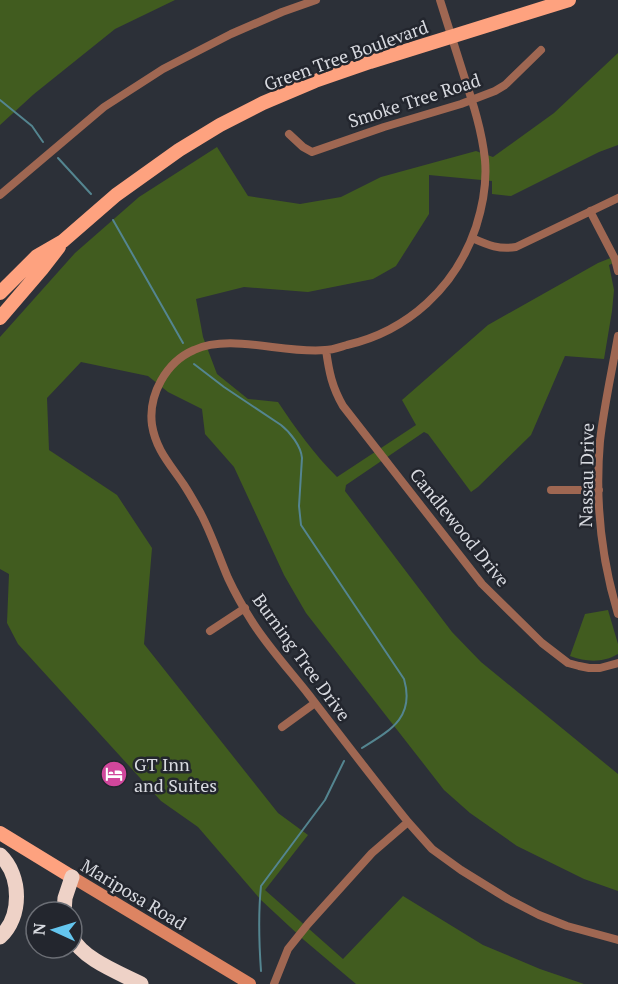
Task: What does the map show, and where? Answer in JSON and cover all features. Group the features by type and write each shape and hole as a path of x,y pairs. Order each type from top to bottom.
{"highway":[{"path":"0,855 10,870 16,888 13,919 0,937"},
{"path":"65,900 72,877"},
{"path":"84,953 141,984"}],"main road":[{"name":"Green Tree Boulevard","path":"0,293 37,256 63,241 116,195 179,150 220,125 263,103 315,81 569,0"},
{"name":"Green Tree Boulevard","path":"0,318 63,241"},
{"name":"Mariposa Road","path":"0,833 250,984"}],"street":[{"path":"0,195 104,107 163,69 231,34 316,0"},
{"name":"Burning Tree Drive","path":"440,0 472,100 483,143 486,174 481,213 472,238 450,279 422,309 393,328 361,342 326,350 223,343 193,350 180,358 167,371 155,394 152,422 155,440 203,518 228,578 254,624 408,822 432,849 508,899 539,915 567,926 618,940"},
{"name":"Smoke Tree Road","path":"289,135 312,152 472,100 495,92 505,85 542,50"},
{"path":"472,238 494,248 516,247 618,198"},
{"path":"590,211 615,259 618,272"},
{"name":"Nassau Drive","path":"618,336 600,441 599,490 602,544 618,614"},
{"name":"Candlewood Drive","path":"326,350 335,393 343,406 482,584 542,644 568,663 600,668 618,663"},
{"path":"551,490 599,490"},
{"path":"210,631 245,608"},
{"path":"282,727 315,703"},
{"path":"274,984 288,949 308,924 372,853 408,822"}],"green space":[{"path":"0,0 175,0 115,29 34,94 0,125"},
{"path":"618,53 618,145 599,152 511,196 492,194 492,181 429,175 429,214 396,266 373,279 308,292 244,287 196,299 203,337 217,374 248,399 278,402 306,441 337,477 416,425 402,400 488,325 598,263 618,255 618,261 609,265 614,290 604,359 565,356 531,435 478,487 471,492 428,434 424,432 346,485 345,491 452,632 481,662 618,774 618,891 584,879 517,846 470,813 444,790 306,613 284,575 234,467 205,434 202,409 168,392 148,376 81,362 47,398 49,450 117,495 152,548 144,644 278,813 308,835 265,890 343,959 403,896 483,945 540,969 584,984 356,984 261,900 198,827 161,801 18,644 7,623 9,574 0,569 0,337 75,253 139,197 217,147 248,196 300,204 341,197 381,177 476,151 493,157 554,113"},
{"path":"608,610 618,644 618,654 594,661 570,656 585,614"}],"waterway":[{"path":"0,100 32,126 43,142"},
{"path":"58,158 91,194"},
{"path":"113,220 183,343"},
{"path":"194,364 288,431 300,449 302,458 299,506 301,525 404,679 407,692 403,713 391,728 362,748"},
{"path":"261,971 259,929 261,886 325,800 344,761"}],"place":[{"name":"GT Inn and Suites","path":"114,774"}]}
